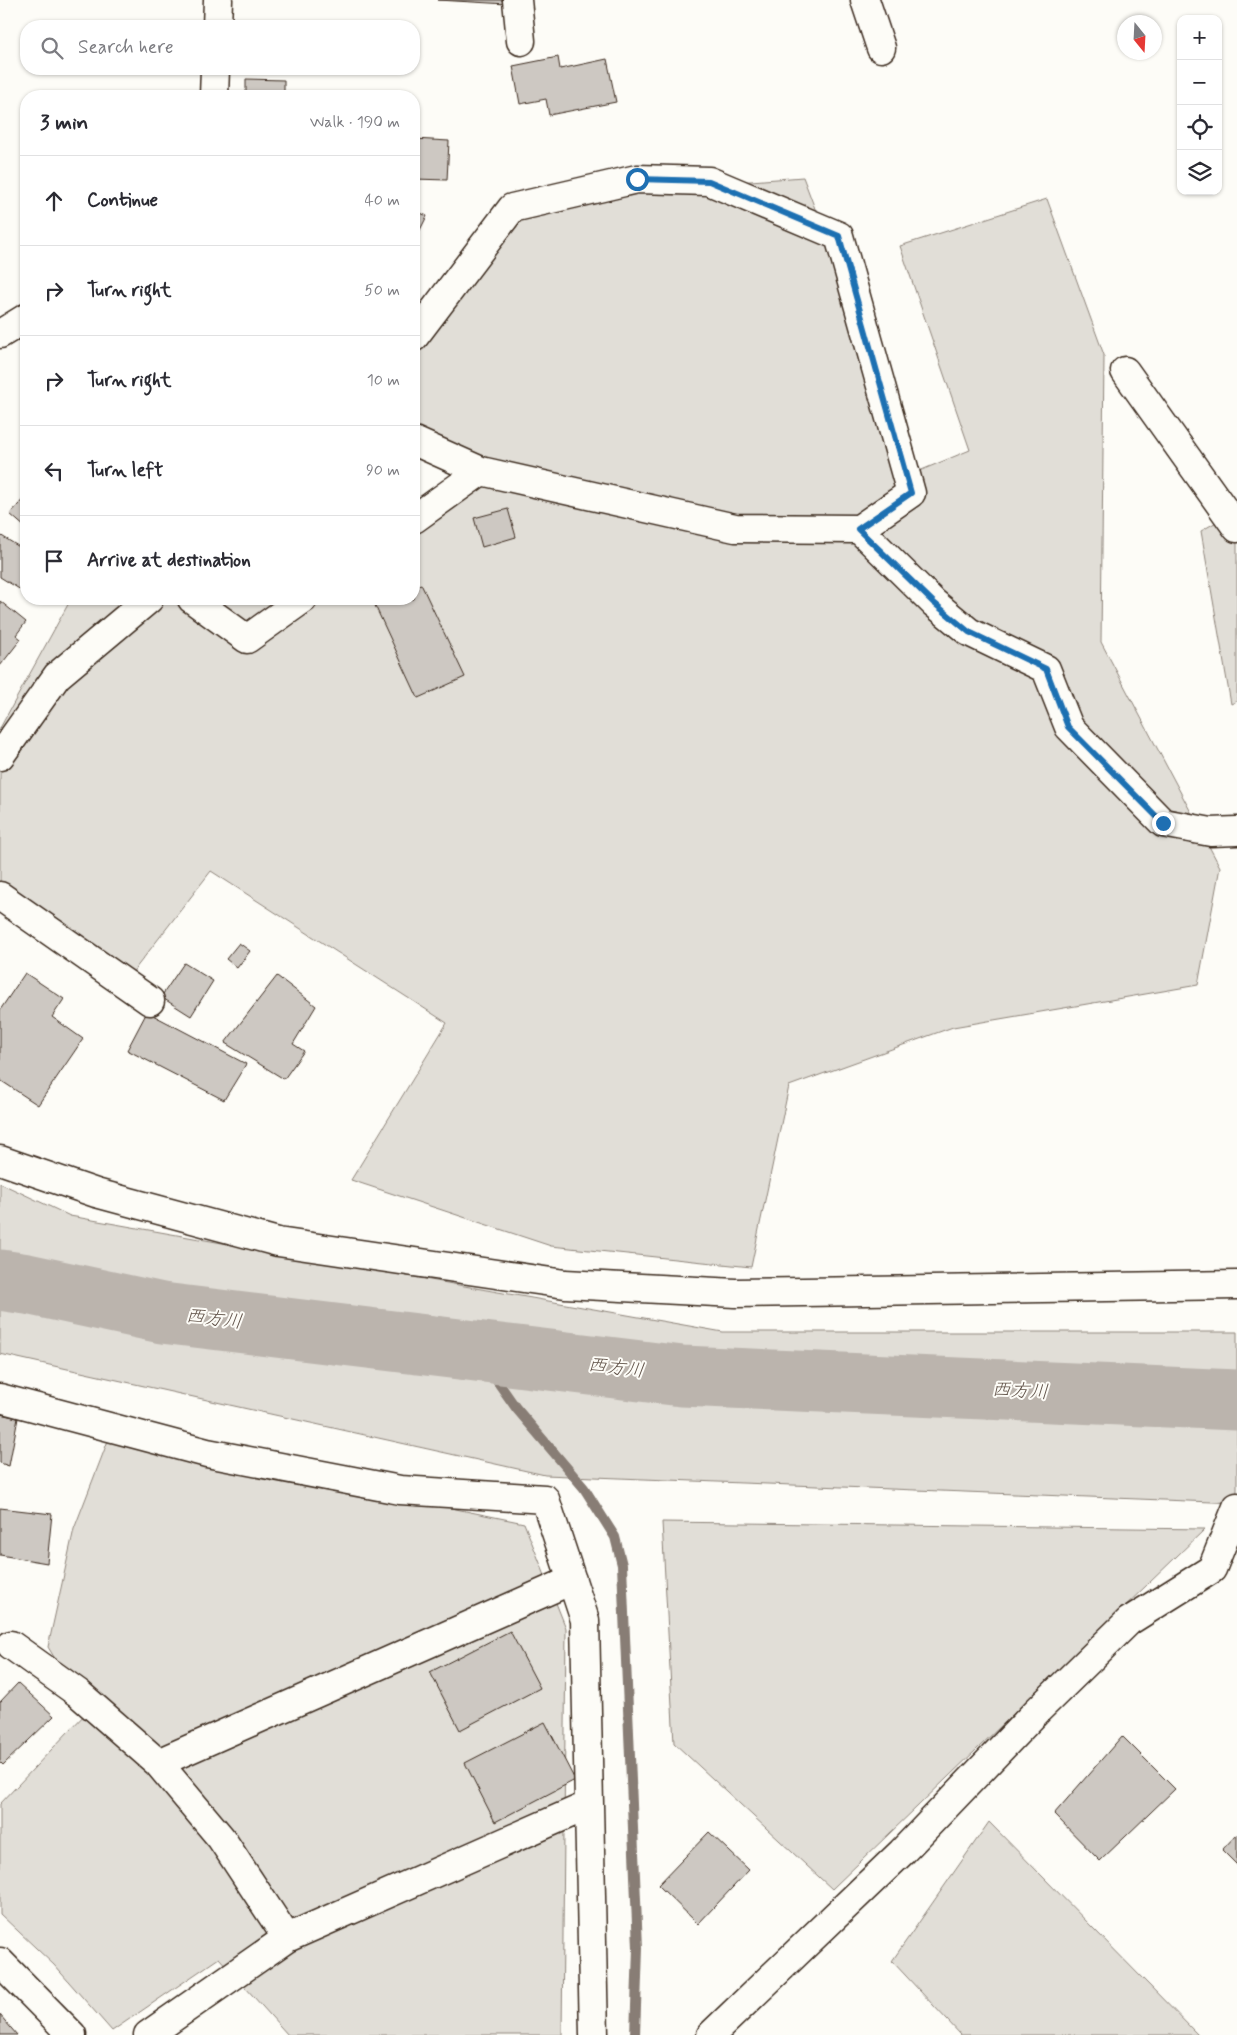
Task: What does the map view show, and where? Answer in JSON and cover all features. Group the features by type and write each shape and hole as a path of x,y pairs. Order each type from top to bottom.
{"street":[{"path":"217,20 218,0"},
{"path":"517,0 520,41"},
{"path":"865,0 881,48"},
{"path":"214,90 215,75"},
{"path":"420,329 512,208 637,179 709,181 839,236 911,493 858,529 735,528 481,471 420,444"},
{"path":"0,334 20,322"},
{"path":"1125,371 1237,528"},
{"path":"420,516 481,471"},
{"path":"858,529 934,603 969,632 1046,669 1068,727 1163,823 1211,832 1237,831"},
{"path":"0,756 57,676 142,605"},
{"path":"201,605 248,638 295,605"},
{"path":"0,896 150,1001"},
{"path":"0,1160 96,1194 278,1242 565,1284 735,1293 1237,1285"},
{"path":"0,1398 207,1453 400,1490 545,1499 585,1620 594,2035"},
{"path":"711,2035 902,1852 1038,1710 1129,1621 1212,1569 1237,1507"},
{"path":"158,1763 572,1580"},
{"path":"11,1645 78,1693 158,1763 221,1838 286,1938"},
{"path":"148,2035 286,1938 589,1805"},
{"path":"0,1962 72,2035"}],"shaded area":[{"path":"803,177 878,375 907,476 970,450 900,246 1047,199 1104,355 1101,642 1220,867 1198,985 953,1027 789,1086 751,1267 551,1246 351,1180 447,1023 211,871 125,982 0,896 0,728 68,605 271,605 266,624 294,605 420,605 420,515 481,471 420,444 420,329 502,220 567,195"},
{"path":"1237,510 1237,701 1231,704 1201,531"},
{"path":"0,1183 70,1216 723,1332 1237,1332 1237,1503 545,1475 0,1354"},
{"path":"109,1438 524,1523 566,1628 562,2035 288,2035 219,1958 112,2031 54,1965 0,1914 0,1804 87,1712 48,1647 74,1529"},
{"path":"662,1522 1205,1529 832,1889 674,1743"},
{"path":"989,1822 1198,2035 961,2035 892,1961"}],"building":[{"path":"438,0 507,0 507,4"},
{"path":"558,57 560,69 607,59 616,102 549,115 546,99 520,104 513,66"},
{"path":"246,79 284,80 284,90 246,90"},
{"path":"420,139 449,141 447,180 420,179"},
{"path":"420,213 427,216 420,230"},
{"path":"20,503 20,523 10,514"},
{"path":"508,509 516,537 482,547 474,518"},
{"path":"0,535 20,547 20,589 0,577"},
{"path":"420,584 465,677 418,698 375,605 420,605"},
{"path":"0,601 26,622 16,635 21,639 0,666"},
{"path":"239,943 250,951 237,968 226,959"},
{"path":"184,963 213,981 191,1016 161,997"},
{"path":"25,973 64,999 52,1017 83,1039 38,1105 0,1080 0,1010"},
{"path":"277,976 316,1006 293,1044 304,1051 284,1079 225,1043"},
{"path":"147,1012 246,1064 224,1100 127,1050"},
{"path":"0,1414 18,1418 9,1466 0,1463"},
{"path":"0,1508 52,1514 47,1563 0,1555"},
{"path":"510,1631 540,1688 460,1730 430,1672"},
{"path":"18,1683 54,1716 3,1765 0,1762 0,1702"},
{"path":"545,1722 575,1780 495,1822 465,1763"},
{"path":"1122,1736 1175,1789 1100,1861 1054,1814"},
{"path":"709,1832 749,1870 698,1924 658,1885"},
{"path":"1237,1834 1237,1865 1222,1850"},
{"path":"0,2015 17,2035 0,2035"}],"waterway":[{"name":"西方川","path":"0,1280 162,1313 682,1376 1237,1400"},
{"path":"476,1351 516,1408 584,1488 615,1537 622,1565 638,1948 635,2035"}],"route":[{"path":"637,179 709,181 839,236 911,493 858,529 934,603 969,632 1046,669 1068,727 1163,823"}]}
